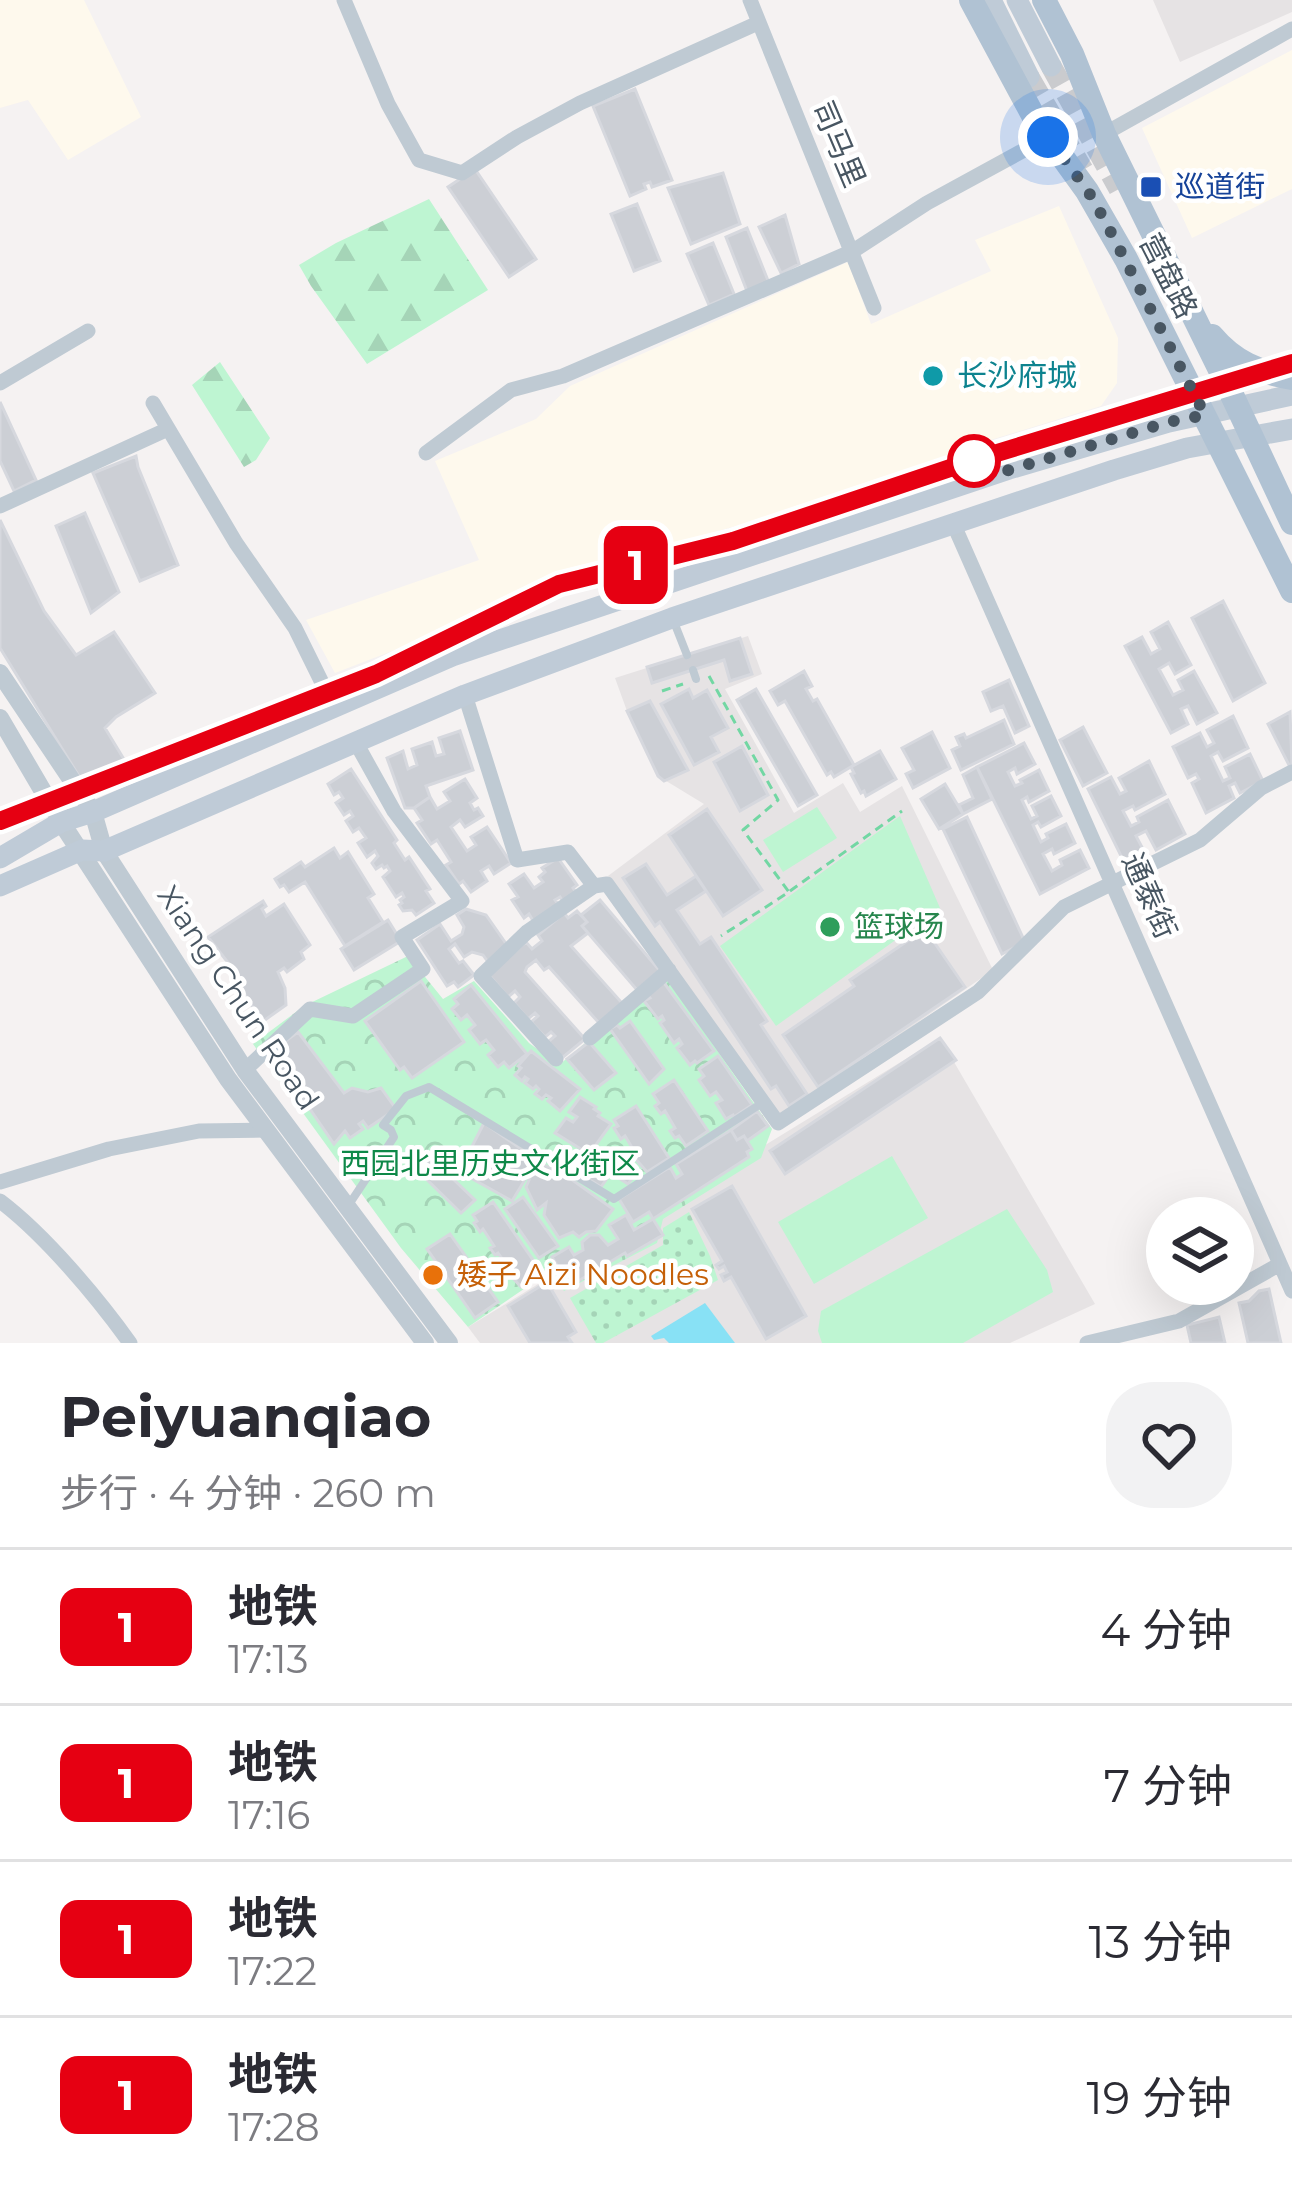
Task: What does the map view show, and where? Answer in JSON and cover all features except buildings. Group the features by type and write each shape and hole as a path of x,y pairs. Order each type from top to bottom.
{"main road":[{"name":"营盘路","path":"971,0 1016,86 1096,205 1126,259 1292,591"},
{"path":"991,0 1029,77"},
{"path":"1017,0 1051,66"},
{"name":"营盘路","path":"1044,0 1292,523"},
{"path":"1189,305 1213,338 1241,363 1292,377"},
{"path":"0,858 61,822 452,656 1009,469 1169,422 1292,395"},
{"path":"0,886 464,695 673,617 1114,470 1187,448 1292,429"}],"street":[{"path":"344,0 388,104 419,160 462,173 517,136 580,103 758,23"},
{"name":"司马里","path":"750,0 874,308"},
{"path":"1104,134 1292,29"},
{"path":"426,453 511,391 563,376 853,251 927,202 1048,137"},
{"path":"0,382 88,331"},
{"path":"153,403 236,543 295,628 334,707"},
{"path":"0,506 168,429"},
{"name":"通泰街","path":"953,523 1292,1291"},
{"name":"Xiang Chun Road","path":"0,673 93,812 93,851 229,1079 425,1343"},
{"path":"464,695 517,860 568,852 593,886"},
{"name":"Xiang Chun Road","path":"0,718 61,822 93,851 245,1070 449,1343"},
{"path":"245,1070 310,1009 353,1016 423,969 402,937 462,901 394,811 356,741"},
{"path":"556,1059 481,976 527,932 593,886 608,884 778,1123 978,992 1064,907 1200,840 1261,788 1292,772"},
{"path":"590,1038 668,970"},
{"path":"0,1182 109,1149 199,1130 266,1130"},
{"path":"0,1201 69,1269 130,1343"},
{"path":"1087,1343 1179,1321 1280,1264"}],"lane":[{"path":"673,617 687,655"},
{"path":"347,1207 394,1137 383,1125 406,1096 429,1087 614,1199 763,1102"}],"path":[{"path":"662,691 694,674 708,675 778,800 743,830 788,892"},
{"path":"722,936 902,811"}],"shaded area":[{"path":"0,0 84,0 141,117 68,160 28,100 0,108"},
{"path":"1153,0 1292,0 1292,12 1180,62"},
{"path":"1292,50 1292,189 1192,238 1142,128"},
{"path":"1059,206 1118,338 1117,383 1101,406 785,512 659,548 335,673 306,620 479,560 435,461 536,419 570,386 848,262 871,324 991,271 975,240"},
{"path":"748,636 762,674 725,689 794,813 843,783 860,812 902,786 993,970 780,1118 608,876 704,804 658,776 615,678"},
{"path":"940,1038 1095,1304 1010,1343 480,1343 468,1327"}],"green space":[{"path":"429,199 488,290 367,364 299,265"},
{"path":"220,362 270,438 256,460 244,467 192,385"},
{"path":"817,807 837,838 783,872 763,840"},
{"name":"篮球场","path":"900,816 940,908 776,1026 720,946"},
{"name":"西园北里历史文化街区","path":"408,956 443,999 474,981 529,1043 559,1065 665,976 772,1129 761,1158 663,1219 657,1243 564,1291 549,1272 468,1327 401,1248 253,1044 304,1006"},
{"path":"892,1156 928,1218 814,1284 778,1222"},
{"path":"1007,1209 1047,1270 1053,1292 963,1343 822,1343 818,1331 821,1311"},
{"path":"689,1212 718,1280 596,1343 570,1298 663,1245 663,1228"}],"water":[{"path":"705,1303 735,1343 669,1343 651,1336"}],"tunnel":[{"path":"1051,66 1119,189"},
{"path":"1029,77 1083,170"}],"metro line":[{"name":"1","path":"0,821 376,674 559,584 733,541 974,460 1292,363"}],"place":[{"name":"巡道街","path":"1151,187"},
{"name":"长沙府城","path":"933,376"},
{"name":"篮球场","path":"830,927"},
{"name":"矮子 Aizi Noodles","path":"433,1275"}],"route":[{"path":"974,461 986,477 1205,415 1104,219 1048,137"}]}
